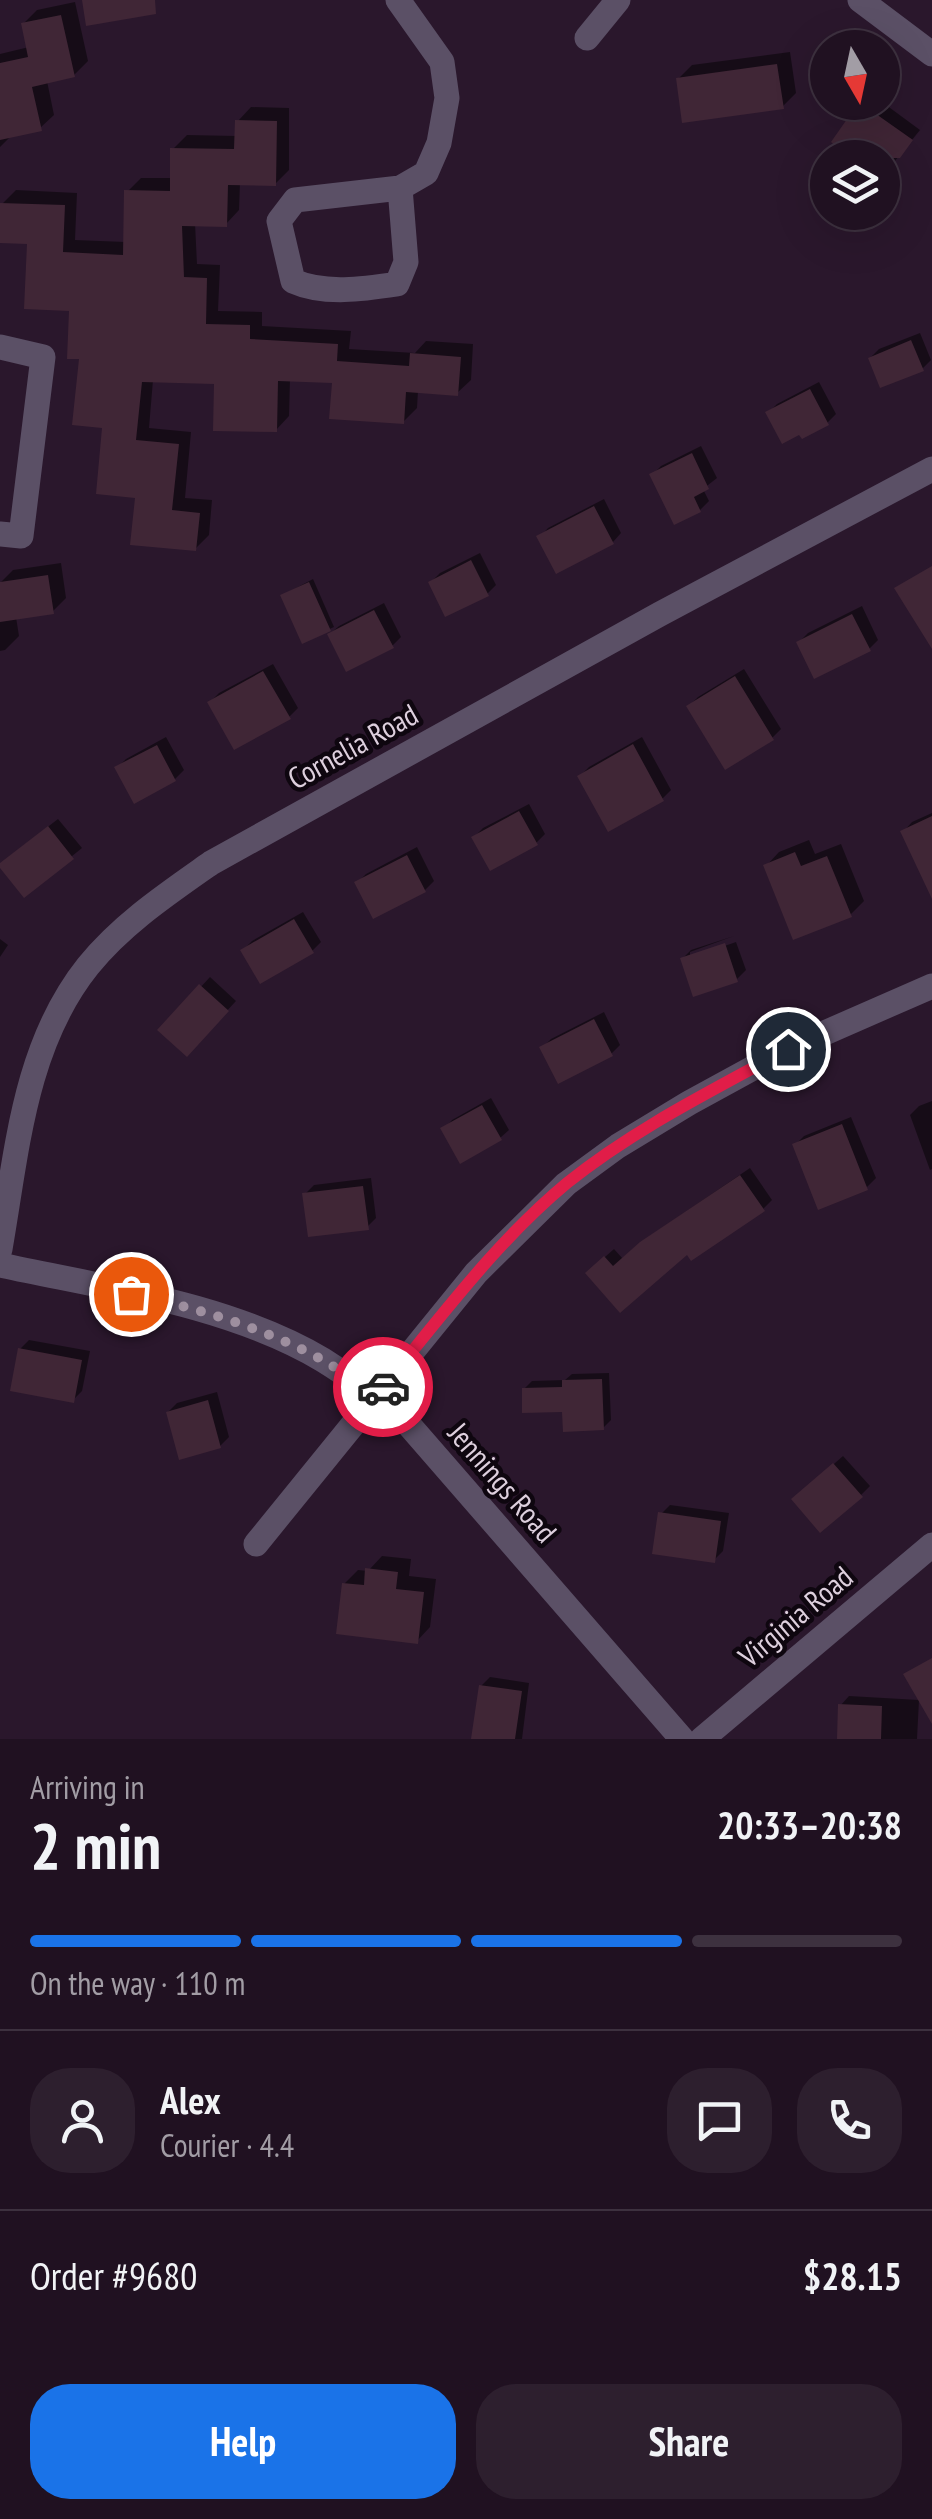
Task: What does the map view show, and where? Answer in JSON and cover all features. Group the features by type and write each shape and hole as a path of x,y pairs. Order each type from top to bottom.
{"street":[{"path":"398,0 442,62 448,98 439,143 426,173 400,188 295,200 279,221 293,282 309,288 397,284 406,262 400,188"},
{"path":"586,38 618,0"},
{"path":"860,0 932,54"},
{"path":"0,347 43,357 21,536 0,534"},
{"name":"Cornelia Road","path":"0,1249 28,1088 49,1032 88,966 152,905 211,863 932,468"},
{"path":"256,1544 476,1273 566,1184 618,1146 788,1049 932,986"},
{"name":"Jennings Road","path":"0,1265 196,1308 268,1334 321,1359 376,1396 409,1425 682,1739"},
{"name":"Virginia Road","path":"702,1739 932,1545"}],"building":[{"path":"82,0 155,0 156,14 86,26"},
{"path":"61,15 75,77 32,87 42,131 0,140 0,63 28,57 21,23"},
{"path":"777,64 784,109 682,123 676,78"},
{"path":"235,120 277,121 276,186 228,185 227,227 182,226 184,277 207,278 206,324 250,325 250,339 338,344 337,361 409,366 410,353 461,357 458,396 406,392 404,424 329,419 332,383 278,381 277,432 213,431 214,384 142,382 136,440 179,444 172,510 200,513 196,551 130,545 135,498 96,494 102,428 72,425 79,359 67,359 69,311 24,309 27,244 0,243 0,203 65,205 63,252 123,255 124,190 170,191 170,148 234,149"},
{"path":"846,120 885,120 913,140 900,158 900,140 832,140"},
{"path":"911,340 924,371 880,388 868,358"},
{"path":"810,389 829,425 782,444 765,412"},
{"path":"692,453 709,489 694,497 701,512 674,525 649,474"},
{"path":"594,506 614,544 556,574 536,536"},
{"path":"471,560 489,596 445,617 428,582"},
{"path":"932,566 932,649 894,588"},
{"path":"48,575 54,614 0,622 0,582"},
{"path":"309,582 331,631 302,644 280,595"},
{"path":"374,610 394,648 346,672 327,634"},
{"path":"852,614 871,651 814,679 796,642"},
{"path":"263,671 291,719 234,750 207,702"},
{"path":"735,676 774,740 725,770 686,706"},
{"path":"633,744 664,801 608,832 577,776"},
{"path":"157,745 176,781 134,804 114,767"},
{"path":"519,811 538,845 490,871 471,837"},
{"path":"932,816 932,899 900,831"},
{"path":"48,826 74,859 24,898 0,863"},
{"path":"795,852 801,866 827,856 852,917 793,940 763,865"},
{"path":"407,855 426,892 373,919 354,882"},
{"path":"294,919 314,953 260,984 240,950"},
{"path":"725,943 738,982 693,997 680,958"},
{"path":"199,984 229,1011 187,1057 157,1030"},
{"path":"594,1019 613,1056 558,1084 539,1047"},
{"path":"482,1105 502,1140 460,1164 440,1128"},
{"path":"842,1124 868,1190 818,1210 792,1144"},
{"path":"740,1175 765,1211 691,1261 687,1255 620,1313 585,1273 604,1256 613,1266 640,1242"},
{"path":"363,1186 369,1230 308,1237 302,1193"},
{"path":"18,1348 82,1360 74,1403 10,1391"},
{"path":"602,1379 604,1430 563,1432 562,1412 522,1413 522,1388 562,1387 562,1380"},
{"path":"208,1400 221,1448 179,1460 166,1412"},
{"path":"833,1463 863,1497 820,1533 791,1499"},
{"path":"658,1512 721,1521 715,1563 652,1554"},
{"path":"365,1568 398,1572 396,1589 424,1592 418,1644 336,1634 342,1583 364,1585"},
{"path":"932,1658 932,1724 903,1674"},
{"path":"479,1685 522,1691 515,1739 471,1739"},
{"path":"838,1704 882,1706 881,1739 837,1739"}],"way so far":[{"path":"131,1294 196,1308 268,1334 321,1359 376,1396 383,1387"}],"route":[{"path":"383,1387 476,1273 566,1184 618,1146 788,1049"}]}
